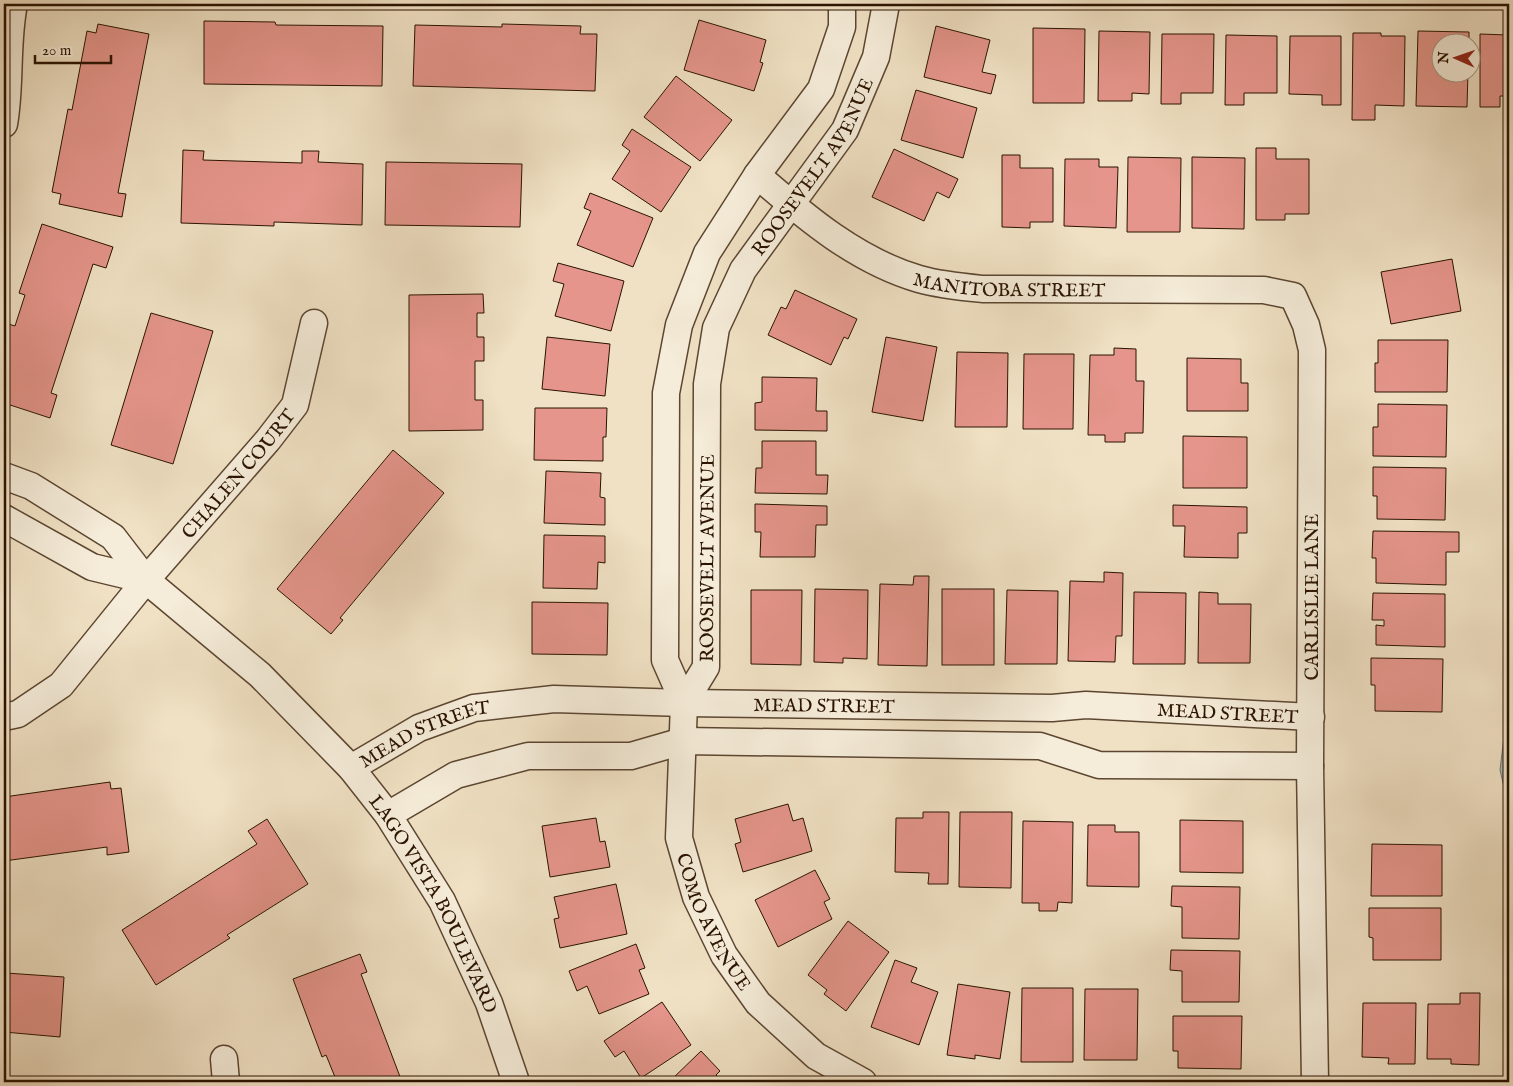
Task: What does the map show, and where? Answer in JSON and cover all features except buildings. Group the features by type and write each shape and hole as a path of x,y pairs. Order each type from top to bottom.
{"street":[{"path":"4,124 8,45 14,4"},
{"name":"ROOSEVELT AVENUE","path":"684,703 665,660 666,393 679,325 707,253 757,174 821,89 842,26 842,4"},
{"name":"ROOSEVELT AVENUE","path":"684,703 706,667 707,384 716,328 743,270 845,130 876,57 886,4"},
{"name":"MANITOBA STREET","path":"757,174 791,205 845,244 883,266 920,279 949,286 983,289 1264,290 1293,296"},
{"name":"CARLISLIE LANE","path":"1293,296 1306,325 1312,350 1310,766 1315,1082"},
{"name":"CHALEN COURT","path":"4,717 18,714 61,685 146,580 268,440 294,406 314,323"},
{"name":"LAGO VISTA BOULEVARD","path":"4,476 31,486 113,537 146,580 260,675 351,768 388,815 442,901 489,1002 516,1082"},
{"name":"LAGO VISTA BOULEVARD","path":"4,518 92,567 146,580"},
{"name":"MEAD STREET","path":"351,768 419,728 474,708 554,699 684,703 1052,708 1086,705 1310,716"},
{"name":"COMO AVENUE","path":"684,703 680,838 696,898 724,955 758,1003 816,1056 863,1082"},
{"name":"MEAD STREET","path":"388,815 456,775 528,756 631,756 683,741 1040,746 1099,765 1310,766"}],"water":[{"path":"1509,645 1509,798 1500,770 1508,704"}]}
